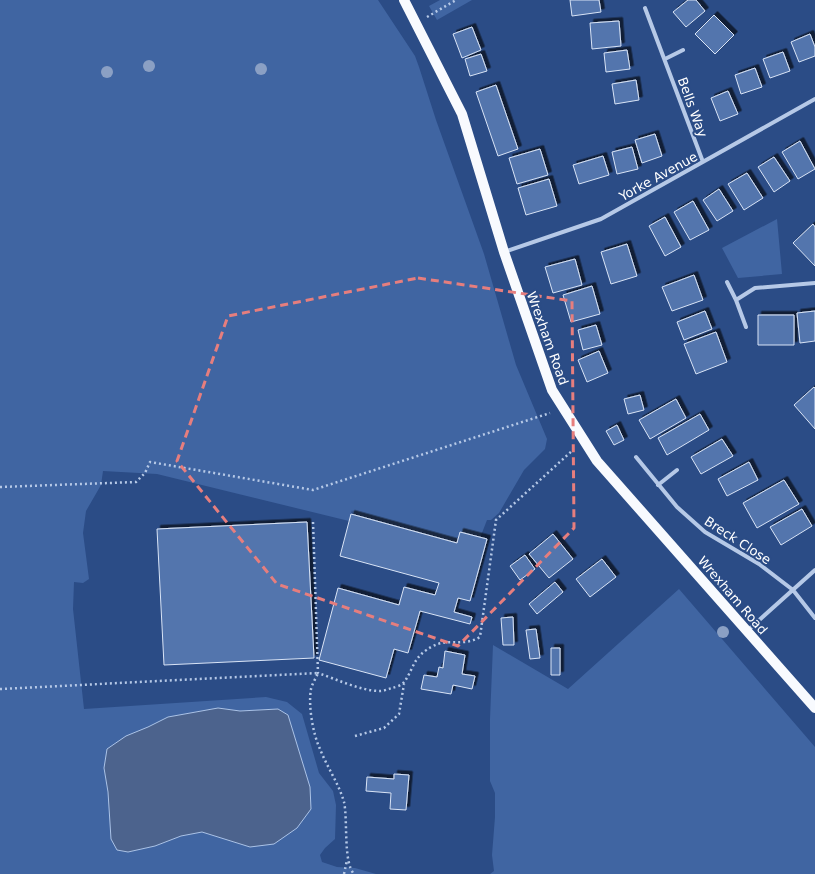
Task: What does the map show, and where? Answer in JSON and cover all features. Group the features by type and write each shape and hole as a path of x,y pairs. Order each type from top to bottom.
{"main road":[{"name":"Wrexham Road","path":"404,0 462,114 504,252 552,390 597,460 815,708"}],"street":[{"name":"Bells Way","path":"646,8 703,162"},
{"path":"665,58 683,50"},
{"name":"Yorke Avenue","path":"504,252 601,219 815,99"},
{"path":"727,282 736,300 746,327"},
{"path":"736,300 755,288 815,283"},
{"name":"Breck Close","path":"636,457 677,507 705,532 759,564 793,590 815,618"},
{"path":"658,485 677,470"},
{"path":"747,631 815,570"}],"path":[{"path":"416,23 456,0"},
{"path":"0,487 136,482 145,473 150,462 313,490 564,408"},
{"path":"355,736 384,728 399,714 404,683 413,663 421,654 440,642 473,642 480,638 496,520 584,440"},
{"path":"312,522 318,672 311,689 311,715 319,748 344,802 347,840 347,860 344,874"},
{"path":"0,689 318,672 366,689 380,691 395,688 404,683"},
{"path":"347,860 354,874"}],"highlighted area":[{"path":"418,278 572,301 574,528 458,646 277,584 177,461 228,316"}],"shaded area":[{"path":"0,0 378,0 415,56 436,120 484,254 516,365 547,439 545,449 524,470 499,513 491,520 487,520 480,538 457,543 354,515 352,510 349,521 157,474 103,471 101,485 86,511 83,533 89,579 83,583 74,582 73,609 84,709 266,697 287,702 302,714 319,773 333,791 336,805 335,839 320,855 322,862 337,867 355,868 376,874 0,874","holes":["218,708 240,711 278,709 288,715 297,748 250,847 202,832 181,836 155,846 128,852 117,850 104,768 148,727 168,717"]},
{"path":"440,0 472,0 437,20 429,6"},
{"path":"777,219 782,274 738,278 722,248"},
{"path":"679,589 815,747 815,874 490,874 494,871 492,855 495,817 495,793 490,781 490,719 493,645 568,689"},
{"path":"218,708 240,711 278,709 288,715 310,787 311,809 297,828 274,844 250,847 202,832 181,836 155,846 128,852 117,850 111,839 108,792 104,768 107,749 126,736 168,717"}],"building":[{"path":"570,0 599,0 601,12 572,16"},
{"path":"688,0 696,0 705,11 686,27 673,12"},
{"path":"714,15 734,35 715,54 695,34"},
{"path":"619,21 621,46 592,49 590,23"},
{"path":"472,27 481,50 462,58 453,34"},
{"path":"810,34 815,47 815,56 799,62 791,42"},
{"path":"627,50 630,69 606,72 604,53"},
{"path":"783,52 790,71 770,78 763,59"},
{"path":"481,54 487,71 470,76 465,59"},
{"path":"755,68 762,87 741,94 735,75"},
{"path":"636,80 639,100 615,104 612,84"},
{"path":"496,85 518,149 498,156 476,92"},
{"path":"728,91 738,114 720,121 711,98"},
{"path":"655,134 662,156 642,163 635,140"},
{"path":"800,141 815,169 798,179 782,152"},
{"path":"632,147 638,169 617,174 612,152"},
{"path":"540,149 548,175 517,184 509,158"},
{"path":"603,156 609,175 579,184 573,165"},
{"path":"774,157 790,181 774,192 758,167"},
{"path":"747,173 763,198 744,210 728,184"},
{"path":"549,179 557,206 526,215 518,188"},
{"path":"719,189 733,211 717,221 703,200"},
{"path":"693,201 709,230 690,240 674,212"},
{"path":"665,217 681,247 665,256 649,226"},
{"path":"813,224 815,227 815,266 793,243"},
{"path":"627,244 637,276 611,284 601,252"},
{"path":"575,259 582,285 553,293 545,267"},
{"path":"694,275 703,300 672,311 662,287"},
{"path":"592,286 600,314 571,322 563,295"},
{"path":"705,311 712,329 684,340 677,322"},
{"path":"815,311 815,341 800,343 797,313"},
{"path":"758,315 794,315 794,345 758,345"},
{"path":"596,325 602,345 583,350 578,330"},
{"path":"716,332 727,362 696,374 684,344"},
{"path":"599,351 608,373 587,382 578,360"},
{"path":"814,387 815,388 815,429 794,405"},
{"path":"640,395 644,410 628,414 624,399"},
{"path":"676,399 686,418 650,439 639,420"},
{"path":"700,414 709,430 667,455 658,438"},
{"path":"617,425 624,440 614,445 606,431"},
{"path":"722,439 733,456 701,474 691,457"},
{"path":"749,462 758,480 727,496 718,479"},
{"path":"784,480 799,504 757,528 743,503"},
{"path":"802,509 812,526 781,545 770,527"},
{"path":"351,514 457,543 460,532 487,539 470,601 458,598 454,612 472,617 470,624 420,611 408,653 394,649 386,678 319,660 338,588 399,605 404,587 435,595 439,583 340,556"},
{"path":"307,522 314,658 164,665 157,529"},
{"path":"553,534 573,559 549,578 529,554"},
{"path":"525,555 535,569 520,580 510,566"},
{"path":"602,559 616,577 590,597 576,579"},
{"path":"555,582 563,592 537,614 529,604"},
{"path":"513,617 514,645 503,645 501,618"},
{"path":"536,629 540,658 530,659 526,630"},
{"path":"551,648 560,648 560,675 551,675"},
{"path":"445,651 465,655 462,674 475,676 472,689 453,685 451,694 421,689 424,675 437,677 439,667 443,668"},
{"path":"394,774 409,775 406,810 390,809 391,793 366,791 367,777 394,779"}]}
